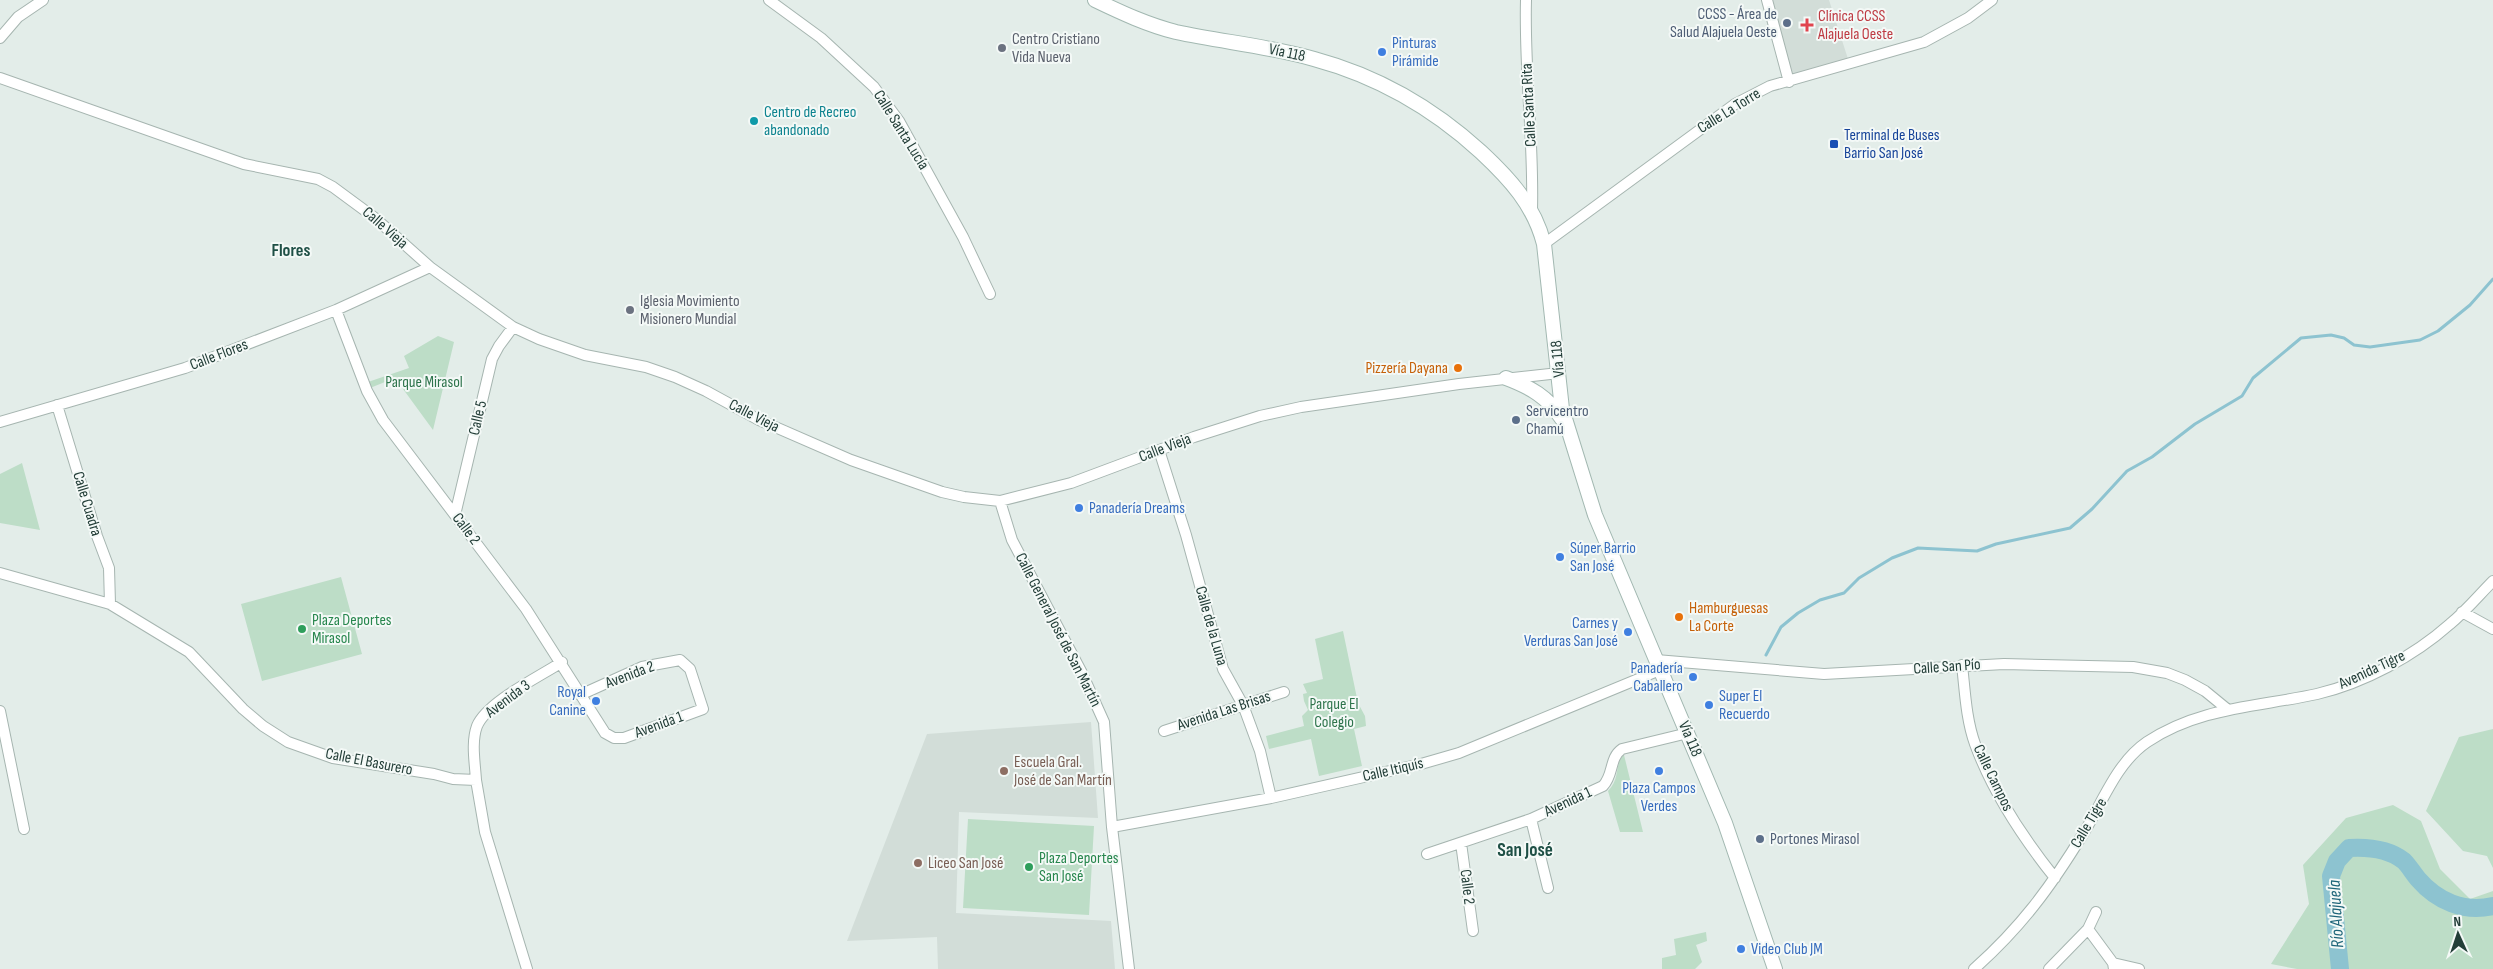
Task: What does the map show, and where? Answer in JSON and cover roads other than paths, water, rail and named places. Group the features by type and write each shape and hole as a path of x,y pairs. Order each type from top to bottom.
{"main road":[{"name":"Vía 118","path":"1096,0 1131,17 1159,27 1313,59 1375,81 1414,102 1468,140 1518,190 1532,210 1544,244 1566,425 1595,515 1726,823 1775,969"},
{"path":"1506,378 1529,387 1543,396 1555,408 1566,425"}],"street":[{"path":"0,38 18,17 43,0"},
{"name":"Calle Santa Lucía","path":"769,0 821,38 874,87 908,138 963,237 990,294"},
{"name":"Calle Santa Rita","path":"1526,0 1525,42 1533,178 1532,210"},
{"path":"1767,0 1789,82"},
{"name":"Calle La Torre","path":"1544,244 1735,104 1770,86 1924,42 1968,18 1992,0"},
{"name":"Calle Vieja","path":"0,78 244,164 318,179 333,187 375,218 430,267 513,326 559,347 646,367 675,377 706,391 760,420 872,467 942,492 964,497 1000,501 1071,484 1159,450 1260,416 1301,407 1506,378 1559,373"},
{"name":"Calle Flores","path":"0,422 186,368 336,310 430,267"},
{"name":"Calle 2","path":"336,310 371,398 383,420 526,609 562,662 580,695 605,733 614,738"},
{"name":"Calle 5","path":"455,515 492,359 513,326"},
{"name":"Calle Cuadra","path":"57,405 97,536 109,568 110,604"},
{"name":"Calle de la Luna","path":"1159,450 1186,535 1223,669 1243,705 1260,751 1271,798"},
{"name":"Calle General José de San Martín","path":"1000,501 1012,540 1081,670 1104,722 1112,827 1129,969"},
{"name":"Calle El Basurero","path":"0,573 110,604 189,652 243,709 263,726 288,742 332,758 453,779 476,780"},
{"name":"Avenida Tigre","path":"2227,709 2317,694 2360,679 2391,664 2424,644 2450,624 2493,581"},
{"path":"2462,612 2493,629"},
{"name":"Avenida 2","path":"580,695 642,667 680,660 690,669 703,709"},
{"name":"Avenida 3","path":"476,780 474,741 477,726 485,713 562,662"},
{"name":"Calle San Pío","path":"1658,665 1824,674 2004,664 2133,667 2152,669 2185,680 2205,690 2227,709"},
{"name":"Calle Itiquís","path":"1112,827 1271,798 1459,754 1658,665"},
{"name":"Calle Campos","path":"1962,665 1969,717 1975,744 1993,783 2028,844 2055,878"},
{"name":"Avenida Las Brisas","path":"1164,731 1284,692"},
{"name":"Avenida 1","path":"614,738 624,738 703,709"},
{"name":"Calle Tigre","path":"1974,969 2022,923 2055,878 2130,756 2146,743 2183,722 2227,709"},
{"path":"0,711 24,829"},
{"name":"Avenida 1","path":"1427,854 1532,818 1603,786 1609,780 1617,753 1622,749 1688,733"},
{"path":"476,780 485,832 527,969"},
{"path":"1532,818 1548,888"},
{"name":"Calle 2","path":"1461,843 1472,931"},
{"path":"2050,969 2088,929 2096,912"},
{"path":"2088,929 2114,966 2139,969"}],"waterway":[{"path":"1766,655 1781,627 1798,613 1820,600 1844,593 1859,578 1892,558 1918,548 1977,551 1996,544 2070,528 2092,509 2127,471 2152,457 2195,424 2242,396 2253,378 2301,338 2331,335 2344,338 2354,345 2370,347 2420,340 2438,331 2470,305 2493,279"},
{"name":"Río Alajuela","path":"2340,969 2331,876 2337,861 2349,848 2377,850 2398,857 2406,863 2425,887 2442,899 2472,908 2493,906"}],"place":[{"name":"CCSS - Área de Salud Alajuela Oeste","path":"1787,23"},
{"name":"Clínica CCSS Alajuela Oeste","path":"1807,25"},
{"name":"Centro Cristiano Vida Nueva","path":"1002,48"},
{"name":"Pinturas Pirámide","path":"1382,52"},
{"name":"Centro de Recreo abandonado","path":"754,121"},
{"name":"Terminal de Buses Barrio San José","path":"1834,144"},
{"name":"Iglesia Movimiento Misionero Mundial","path":"630,310"},
{"name":"Pizzería Dayana","path":"1458,368"},
{"name":"Servicentro Chamú","path":"1516,420"},
{"name":"Panadería Dreams","path":"1079,508"},
{"name":"Súper Barrio San José","path":"1560,557"},
{"name":"Hamburguesas La Corte","path":"1679,617"},
{"name":"Plaza Deportes Mirasol","path":"302,629"},
{"name":"Carnes y Verduras San José","path":"1628,632"},
{"name":"Panadería Caballero","path":"1693,677"},
{"name":"Royal Canine","path":"596,701"},
{"name":"Super El Recuerdo","path":"1709,705"},
{"name":"Escuela Gral. José de San Martín","path":"1004,771"},
{"name":"Plaza Campos Verdes","path":"1659,771"},
{"name":"Portones Mirasol","path":"1760,839"},
{"name":"Liceo San José","path":"918,863"},
{"name":"Plaza Deportes San José","path":"1029,867"},
{"name":"Video Club JM","path":"1741,949"}],"district":[{"name":"Flores","path":"291,250"},
{"name":"San José","path":"1525,850"}],"park label":[{"name":"Parque Mirasol","path":"424,382"},
{"name":"Parque El Colegio","path":"1334,713"}]}
